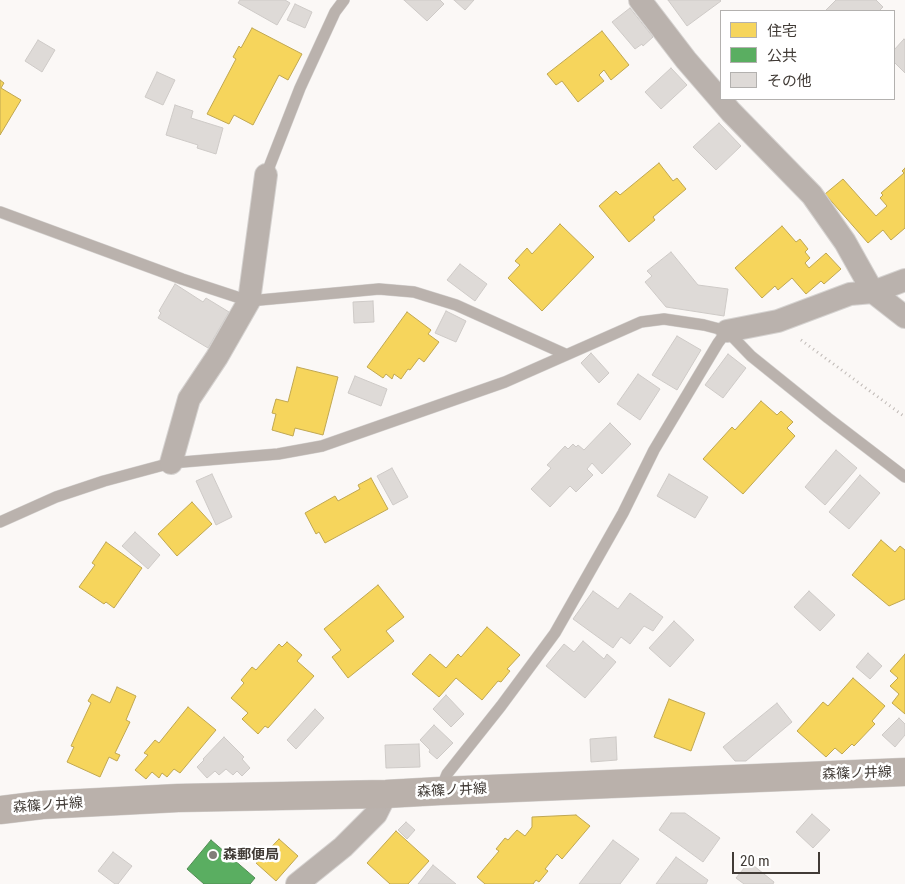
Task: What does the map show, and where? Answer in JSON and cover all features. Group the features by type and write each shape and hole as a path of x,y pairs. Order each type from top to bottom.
{"main road":[{"name":"森篠ノ井線","path":"0,810 42,805 178,798 386,794 905,772"}],"street":[{"path":"640,0 686,60 720,99"},
{"path":"721,100 812,195 845,242 873,292 905,317"},
{"path":"171,463 189,399 217,357 249,301 266,175"},
{"path":"728,331 778,321 850,294 873,292 905,280"},
{"path":"297,884 343,846 376,814 386,794"}],"lane":[{"path":"266,175 300,88 335,12 344,0"},
{"path":"0,212 182,279 249,301 379,289 414,292 456,305 565,354"},
{"path":"0,522 56,497 104,481 171,463 278,454 322,446 505,382 641,322 664,319 728,331 751,356 905,477"},
{"path":"440,791 447,774 501,706 555,633 623,514 654,450 718,343 728,331"}],"path":[{"path":"778,321 905,417"}],"building: 住宅":[{"path":"252,28 302,54 288,80 279,75 253,125 234,115 229,124 207,114 236,59 233,57 239,46 241,48"},
{"path":"602,31 629,65 611,80 604,70 599,75 604,81 578,102 562,81 556,85 547,74"},
{"path":"0,80 4,83 1,88 21,100 0,135"},
{"path":"659,163 673,181 677,178 686,189 653,217 655,220 629,242 599,206 616,191 620,195"},
{"path":"905,168 905,228 891,240 883,230 868,243 825,194 843,179 876,216 887,206 880,198 883,195 881,193 904,173 902,171"},
{"path":"560,224 594,257 542,311 508,278 520,265 515,261 527,248 532,254"},
{"path":"782,226 796,242 800,239 808,249 805,252 810,258 805,263 809,268 826,253 841,269 824,284 821,281 806,294 792,278 778,290 775,286 762,298 735,268"},
{"path":"407,312 431,330 428,334 439,342 424,362 419,358 401,379 394,374 392,379 386,374 383,378 367,367"},
{"path":"297,367 338,377 323,435 295,428 293,436 272,430 276,414 272,413 276,399 288,402"},
{"path":"761,401 777,415 781,411 793,422 787,428 795,436 743,494 703,459 732,427 735,430"},
{"path":"371,478 388,509 325,543 319,532 316,534 305,513 335,496 338,501 360,489 358,485"},
{"path":"192,502 212,524 177,556 158,534"},
{"path":"881,540 895,552 900,546 905,550 905,599 889,606 852,575"},
{"path":"106,542 142,568 114,608 106,602 104,604 79,587 95,565 92,563"},
{"path":"378,585 404,617 386,631 394,641 348,678 332,657 341,650 324,629"},
{"path":"487,627 520,655 507,669 510,671 501,682 498,681 482,700 456,678 439,697 412,674 430,654 446,668 458,654 461,657"},
{"path":"287,642 302,655 297,661 314,676 268,728 265,726 258,734 242,719 248,713 231,698 244,683 241,680 252,667 256,670 279,644 282,647"},
{"path":"905,654 905,714 892,703 899,694 890,686 898,678 890,671"},
{"path":"853,678 885,706 872,721 875,724 854,746 852,744 842,754 835,748 826,757 797,731 823,702 828,706"},
{"path":"117,687 136,696 126,720 130,722 115,753 120,755 117,761 109,757 100,777 67,762 74,747 71,746 91,703 88,701 92,694 110,703"},
{"path":"669,699 705,713 691,751 654,737"},
{"path":"188,707 216,730 180,773 174,769 167,777 162,773 159,778 152,772 146,779 135,770 148,755 144,753 155,740 159,743"},
{"path":"576,815 590,826 562,859 557,854 545,869 548,871 539,882 536,880 533,884 485,884 477,877 499,851 496,849 505,838 508,840 517,830 525,836 532,827 532,817"},
{"path":"396,831 429,861 408,884 390,884 367,863"},
{"path":"279,839 298,856 276,881 256,863"}],"building: 公共":[{"name":"森郵便局","path":"211,840 255,878 250,884 204,884 187,869"}],"building: その他":[{"path":"240,0 285,0 290,3 277,25 238,3"},
{"path":"404,0 440,0 444,4 427,21"},
{"path":"454,0 474,0 465,10"},
{"path":"668,0 720,0 721,1 687,26"},
{"path":"836,0 876,0 883,7 880,10 826,10"},
{"path":"295,4 312,12 305,28 287,20"},
{"path":"630,8 653,37 643,46 642,44 635,49 612,22"},
{"path":"38,40 55,50 42,72 25,61"},
{"path":"905,40 905,73 895,63 895,49"},
{"path":"671,68 687,85 661,109 645,92"},
{"path":"157,72 175,80 163,105 145,97"},
{"path":"175,105 193,111 191,118 223,128 216,154 197,148 198,145 166,135"},
{"path":"719,123 741,146 716,170 693,147"},
{"path":"671,252 698,285 728,289 724,316 666,307 645,282 652,276 647,271"},
{"path":"460,264 487,284 475,301 447,280"},
{"path":"175,284 203,302 206,298 229,312 208,348 158,318 161,313 159,311"},
{"path":"373,301 374,322 354,323 353,302"},
{"path":"446,311 466,321 456,342 435,333"},
{"path":"677,336 701,350 677,390 652,375"},
{"path":"591,353 609,373 599,383 581,363"},
{"path":"728,354 746,368 723,398 705,385"},
{"path":"638,374 660,389 640,420 617,404"},
{"path":"355,376 387,389 381,406 348,393"},
{"path":"610,423 631,444 602,474 592,463 587,469 593,475 576,492 570,486 550,507 531,489 551,468 547,465 565,446 568,449 573,444 576,447 578,445 584,450"},
{"path":"836,450 857,468 825,505 805,487"},
{"path":"392,468 408,497 393,505 377,476"},
{"path":"212,474 232,517 216,525 196,481"},
{"path":"669,474 708,497 695,518 657,496"},
{"path":"860,475 880,493 849,529 829,512"},
{"path":"135,532 160,555 148,569 122,546"},
{"path":"593,591 618,609 630,593 663,617 653,631 644,626 630,644 621,637 613,648 573,619"},
{"path":"809,591 835,615 820,631 794,607"},
{"path":"674,621 694,640 670,667 649,648"},
{"path":"583,641 604,659 607,654 616,662 585,698 546,666 564,644 574,652"},
{"path":"868,653 882,666 870,679 856,667"},
{"path":"446,695 464,714 451,727 433,709"},
{"path":"777,703 792,722 746,761 735,761 723,747"},
{"path":"315,709 324,718 296,749 287,740"},
{"path":"899,718 905,724 905,735 895,747 882,735"},
{"path":"434,725 453,743 437,759 420,740"},
{"path":"224,737 244,757 242,759 250,768 242,776 237,771 233,775 226,769 219,775 215,771 207,778 197,767"},
{"path":"616,737 617,760 591,762 590,739"},
{"path":"419,744 420,767 386,768 385,745"},
{"path":"671,813 685,813 720,838 703,862 659,830"},
{"path":"812,814 830,830 813,848 796,832"},
{"path":"406,822 415,830 407,839 398,830"},
{"path":"613,840 639,859 620,884 579,884"},
{"path":"113,852 132,866 118,884 115,884 98,871"},
{"path":"676,857 708,880 706,884 656,884"},
{"path":"749,862 774,882 773,884 744,884 736,878"},
{"path":"433,865 456,884 418,884"}],"place":[{"name":"森郵便局","path":"213,855"}]}
